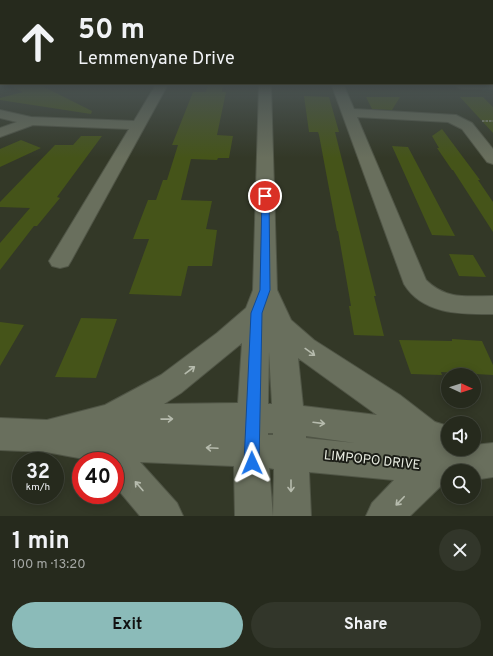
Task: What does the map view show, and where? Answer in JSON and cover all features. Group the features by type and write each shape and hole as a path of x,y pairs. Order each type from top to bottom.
{"street":[{"path":"60,261 147,110"},
{"path":"254,516 252,434 268,310 265,110"},
{"path":"347,110 416,284 422,292 431,299 456,304 493,305"},
{"path":"348,113 451,118 467,126 493,159"},
{"path":"0,114 31,122 139,125"},
{"path":"0,133 31,122"},
{"path":"268,310 288,419 291,453 292,516"},
{"path":"106,432 268,310"},
{"path":"268,310 296,342 344,377 384,401 437,448 402,498 385,516"},
{"name":"LIMPOPO DRIVE","path":"252,434 288,419 493,460"},
{"path":"106,432 164,516"},
{"path":"0,434 46,436 106,432 178,446 252,434"},
{"name":"LIMPOPO DRIVE","path":"252,434 291,453 437,448"},
{"path":"481,452 493,456"}],"building":[{"path":"66,110 90,110 92,111 91,114"},
{"path":"186,110 222,110 217,135 233,136 229,158 218,158 217,160 191,159 181,200 212,201 206,229 217,230 212,266 188,266 181,296 129,294 149,239 133,239 148,200 156,200 163,180 167,180 178,145 172,145"},
{"path":"306,110 333,110 339,132 335,132 376,296 374,296 384,336 354,335 349,306 351,306 338,231 319,135 318,132 309,132"},
{"path":"472,110 493,110 493,133"},
{"path":"442,129 480,180 478,180 493,202 493,232 437,148 439,148 432,136"},
{"path":"81,136 102,136 57,197 60,198 37,226 34,226 0,270 0,243 30,208 0,207 0,202 55,145 73,145"},
{"path":"21,140 41,148 0,167 0,149"},
{"path":"392,146 408,147 455,236 432,235"},
{"path":"449,254 473,255 486,277 459,276"},
{"path":"81,318 117,319 96,378 55,377"},
{"path":"0,322 24,325 0,366"},
{"path":"452,339 482,341 493,365 493,375 481,374 481,368 441,368 441,375 411,374 399,340 452,341"}],"route":[{"path":"252,463 251,450 257,313 265,290 265,196"}]}
